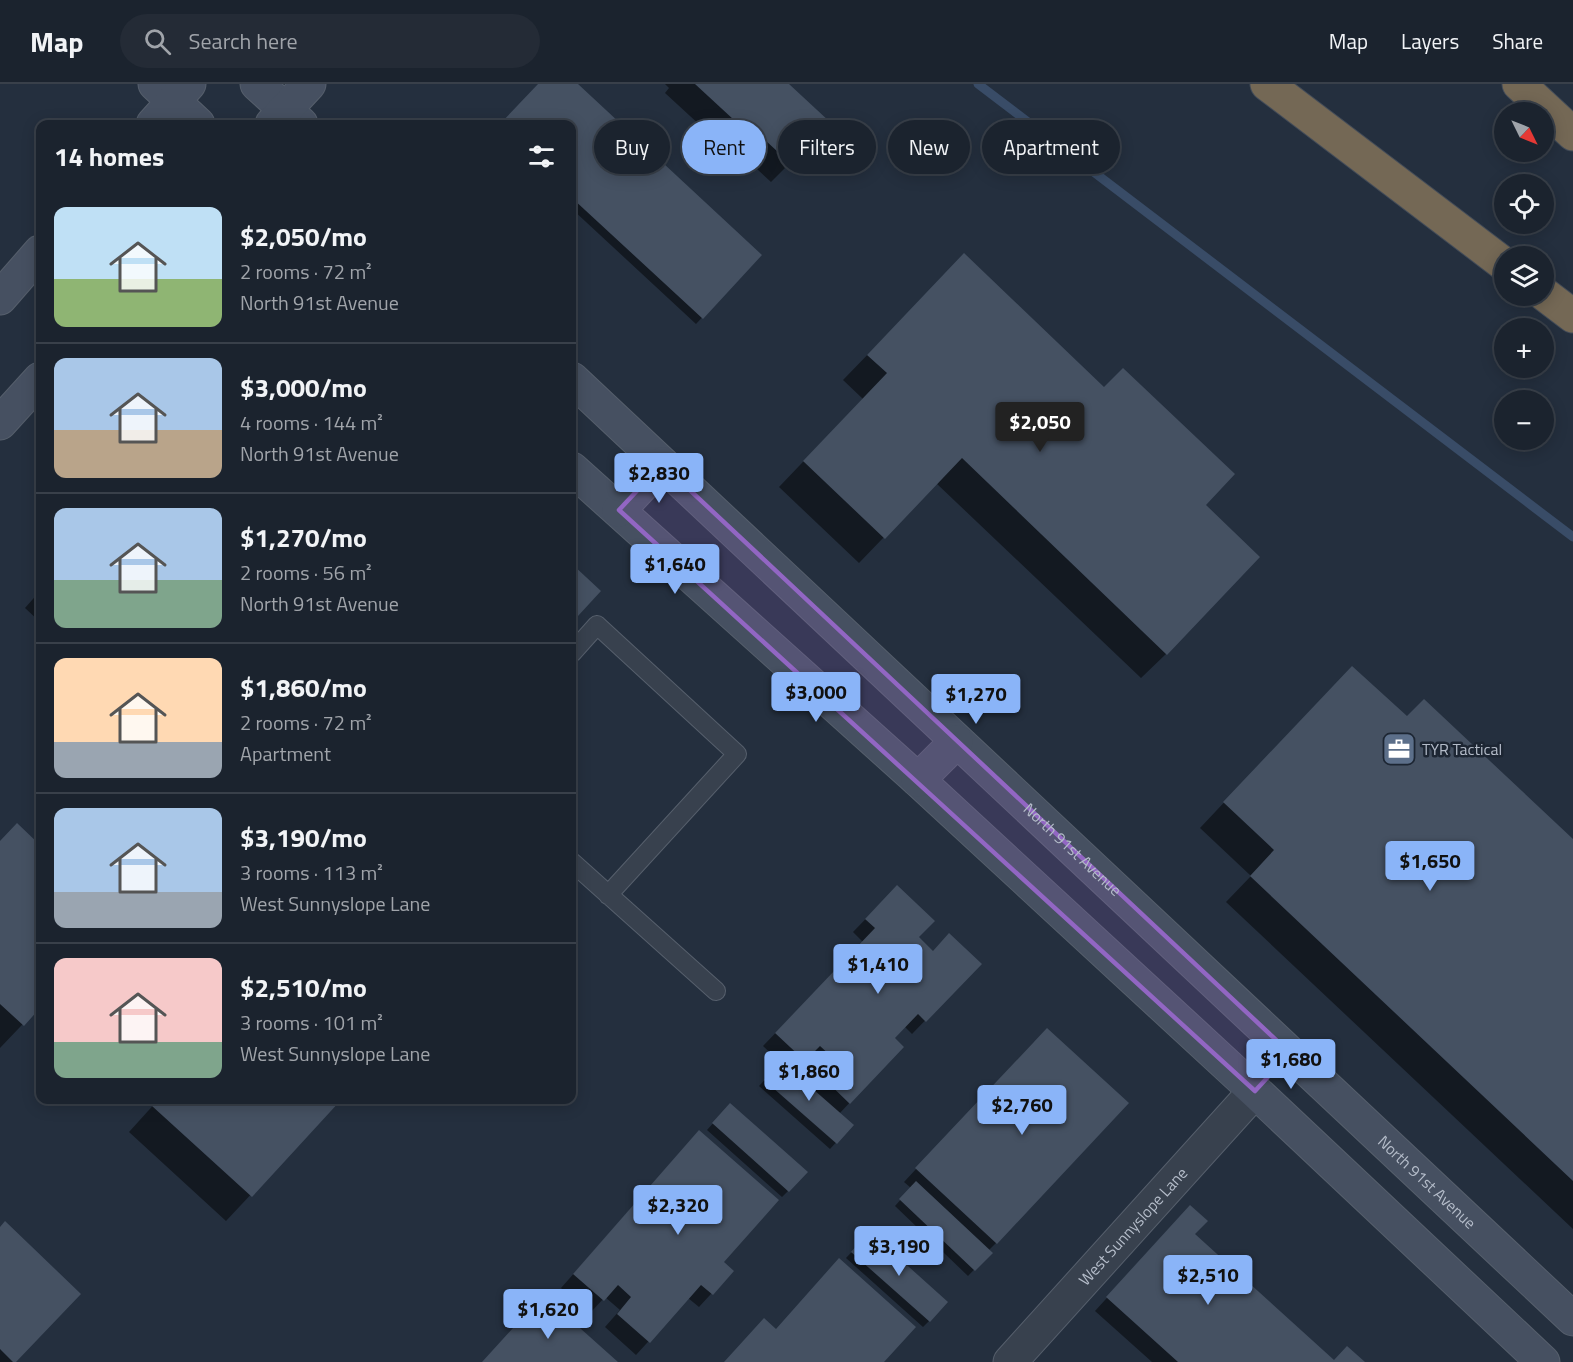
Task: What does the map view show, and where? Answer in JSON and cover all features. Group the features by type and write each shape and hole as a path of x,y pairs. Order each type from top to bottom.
{"highway":[{"path":"1268,84 1494,256"},
{"path":"1519,84 1573,134"},
{"path":"1554,302 1573,316"}],"main road":[{"path":"257,84 286,120 309,84"},
{"path":"168,99 193,120"},
{"path":"0,298 36,257"},
{"path":"0,423 36,383"},
{"name":"North 91st Avenue","path":"576,383 1573,1319"},
{"path":"619,510 662,464"},
{"path":"576,472 918,780 1255,1091 1543,1362"},
{"path":"918,780 956,742"},
{"path":"1255,1091 1290,1053"}],"street":[{"name":"West Sunnyslope Lane","path":"1010,1362 1255,1091"}],"lane":[{"path":"576,649 597,625 737,754 608,895"},
{"path":"576,866 716,992"}],"highlighted area":[{"path":"662,464 1290,1053 1255,1091 619,510"}],"building":[{"path":"538,84 578,84 617,120 594,120 594,174 670,174 670,170 762,255 703,319 576,202 576,120 504,120"},
{"path":"695,84 789,84 828,120 778,120 778,152 766,141 766,120 734,120"},
{"path":"964,253 1104,387 1123,368 1235,474 1206,505 1260,557 1167,655 962,458 885,539 803,461 887,373 867,355"},
{"path":"576,568 601,591 578,616 576,614"},
{"path":"1352,666 1407,716 1424,699 1573,839 1573,1181 1250,876 1274,850 1223,802"},
{"path":"17,823 36,841 36,1012 24,1026 0,1004 0,841"},
{"path":"897,885 935,921 919,937 933,951 949,933 982,964 926,1022 918,1014 895,1038 904,1047 850,1104 819,1074 833,1058 820,1046 805,1061 775,1033 875,928 865,919"},
{"path":"1047,1028 1129,1103 997,1244 915,1168"},
{"path":"781,1061 854,1125 837,1144 764,1080"},
{"path":"730,1103 808,1172 789,1192 712,1123"},
{"path":"154,1104 337,1104 252,1197 152,1106"},
{"path":"699,1130 779,1200 724,1262 734,1271 713,1295 701,1285 650,1343 617,1314 631,1297 618,1285 604,1301 573,1274"},
{"path":"916,1181 993,1253 975,1271 899,1199"},
{"path":"1190,1205 1208,1221 1195,1234 1334,1360 1347,1346 1365,1362 1178,1362 1106,1297"},
{"path":"5,1221 81,1294 16,1362 13,1362 0,1349 0,1227"},
{"path":"869,1231 948,1302 930,1322 851,1252"},
{"path":"839,1258 916,1327 884,1362 724,1362 764,1318 776,1329"},
{"path":"543,1295 618,1362 482,1362"}],"waterway":[{"path":"978,84 1573,537"}],"place":[{"name":"TYR Tactical","path":"1399,749"}]}
